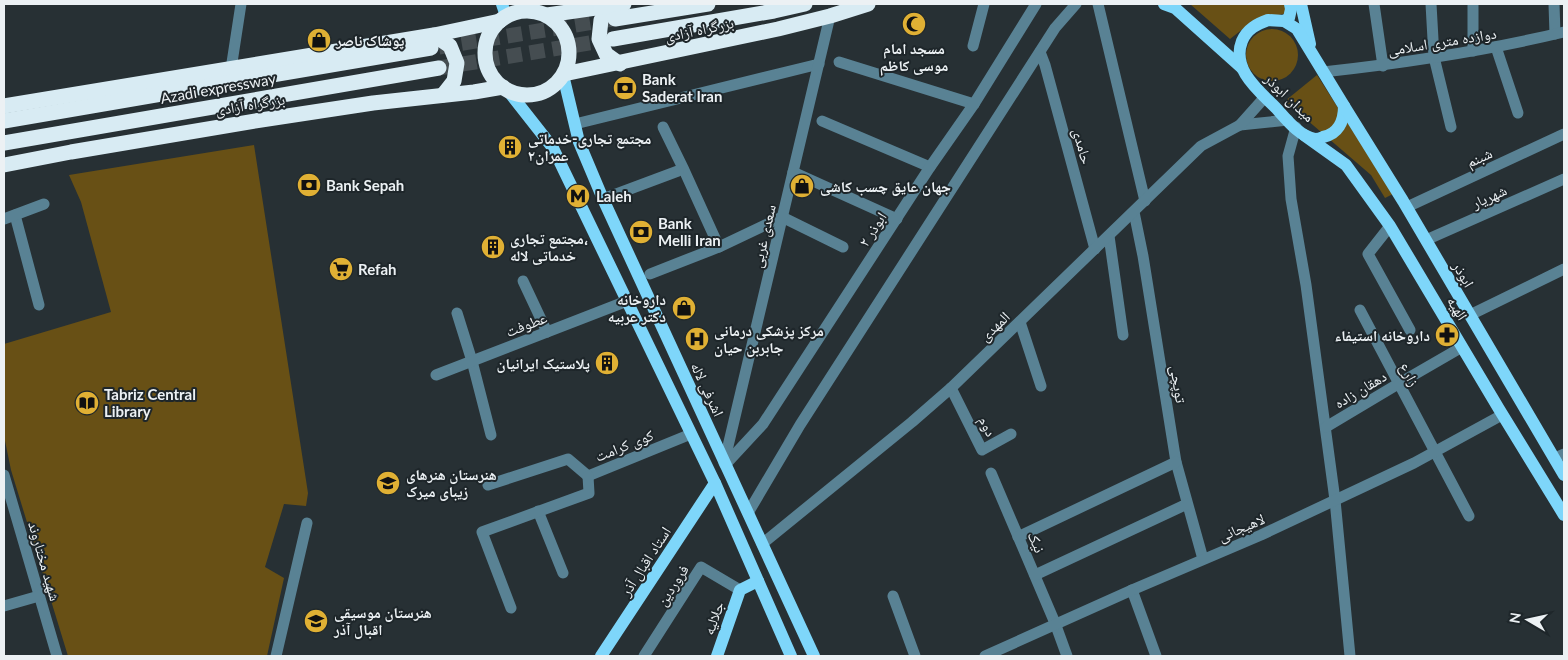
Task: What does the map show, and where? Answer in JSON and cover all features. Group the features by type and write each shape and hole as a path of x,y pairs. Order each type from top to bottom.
{"highway":[{"path":"4,106 231,69 432,42 503,13 524,10 617,10 708,4"},
{"path":"614,39 805,4"},
{"name":"بزرگراه آزادی","path":"564,75 778,30 868,4"},
{"path":"503,13 491,31 486,43 485,56 488,70 495,81 506,89 518,94 532,95 544,92 556,85 564,75 569,61 570,48 566,35 558,23 538,10"},
{"path":"617,10 600,20 599,39 606,54 620,64"},
{"path":"432,42 450,46 457,63 454,81 443,95"},
{"name":"Azadi expressway","path":"4,121 432,42"},
{"name":"Azadi expressway","path":"4,143 439,68"},
{"name":"بزرگراه آزادی","path":"5,165 272,118 373,103 506,89"},
{"path":"4,110 28,117 49,99"},
{"path":"5,165 29,139 71,152"}],"main road":[{"path":"1164,4 1175,8 1242,68"},
{"path":"1284,22 1289,18 1290,4"},
{"path":"1301,4 1313,53"},
{"path":"1242,68 1239,58 1240,48 1243,38 1250,29 1268,20 1284,22 1297,29 1344,106"},
{"name":"میدان ابوذر","path":"1242,68 1265,97 1296,127 1316,139 1331,136 1340,126 1344,116 1344,106"},
{"name":"اشرفی لاله","path":"564,75 579,142 603,199 814,656"},
{"path":"506,89 554,148 715,483 791,656"},
{"name":"ابوذر","path":"1344,106 1407,207 1470,315 1561,457"},
{"name":"الهیه","path":"1296,127 1346,165 1390,226 1502,415 1564,515"},
{"path":"1561,457 1564,475"},
{"name":"استاد اقبال آذر","path":"601,656 715,483"},
{"path":"740,590 758,581"},
{"name":"جلالیه","path":"716,656 740,590"}],"street":[{"path":"231,69 241,4"},
{"path":"974,46 984,4"},
{"name":"ابوذر ۲","path":"725,464 763,424 930,167 974,104 1036,4"},
{"path":"748,513 805,417 1040,52 1056,28 1076,4"},
{"path":"1098,4 1145,201"},
{"path":"1374,4 1383,66"},
{"path":"1431,4 1434,57 1451,126"},
{"path":"1473,4 1473,51"},
{"path":"1554,4 1560,33"},
{"name":"سعدی غربی","path":"725,464 830,16"},
{"name":"دوازده متری اسلامی","path":"1323,72 1383,66 1496,47 1560,33"},
{"path":"1496,47 1518,113"},
{"name":"حامدی","path":"1040,52 1048,74 1095,249"},
{"path":"839,62 974,104"},
{"path":"575,124 819,64"},
{"name":"المهدی","path":"762,544 951,388 1202,146 1240,125 1265,97"},
{"path":"822,121 930,167"},
{"name":"المهدی","path":"1240,125 1296,127"},
{"path":"663,127 719,247"},
{"path":"1296,127 1288,156 1291,200 1305,280 1336,500 1350,656"},
{"name":"شبنم","path":"1407,207 1564,134"},
{"path":"603,199 678,171"},
{"path":"793,172 897,219"},
{"name":"شهریار","path":"1426,240 1564,180"},
{"path":"39,305 9,217 44,204"},
{"name":"توپچی","path":"1134,212 1143,256 1176,462 1203,559"},
{"path":"650,274 719,247 782,217 843,247"},
{"path":"1390,226 1368,254 1410,330"},
{"path":"1109,236 1123,335"},
{"path":"1470,315 1564,269"},
{"path":"523,281 547,332"},
{"name":"عطوفت","path":"436,375 627,301"},
{"name":"زارع","path":"1360,310 1469,516"},
{"path":"457,313 472,361 491,435"},
{"path":"1020,322 1041,386"},
{"name":"دهقان زاده","path":"1326,427 1462,347"},
{"name":"دوم","path":"951,388 982,450 1011,434"},
{"name":"لاهیجانی","path":"988,656 1055,623 1261,535 1336,500 1414,463 1502,415"},
{"name":"کوی کرامت","path":"488,486 568,459 588,476 691,434"},
{"path":"1018,537 1176,462"},
{"name":"نیک","path":"991,473 1055,623 1067,656"},
{"name":"شهید مختاروند","path":"4,475 57,656"},
{"path":"511,608 482,532 589,493 588,476"},
{"path":"1035,575 1187,504"},
{"path":"538,511 564,573"},
{"path":"276,656 307,523"},
{"name":"فروردین","path":"644,656 700,568 740,590"},
{"path":"1132,590 1156,656"},
{"path":"4,606 39,596"},
{"path":"893,596 915,656"}],"shaded area":[{"path":"1190,4 1285,4 1287,13 1253,21 1230,39"},
{"path":"1267,29 1277,29 1291,36 1298,50 1298,60 1291,74 1277,81 1267,81 1257,77 1250,70 1246,60 1246,50 1250,40 1257,33"},
{"path":"1317,75 1393,194 1385,198 1371,175 1285,101"},
{"path":"254,145 308,493 306,506 284,504 265,567 284,578 267,656 68,656 11,470 4,436 4,344 111,312 81,202 69,175"}],"tunnel":[{"path":"439,47 613,19"},
{"path":"439,68 613,39"}],"place":[{"name":"مسجد امام موسی کاظم","path":"914,24"},
{"name":"پوشاک ناصر","path":"319,40"},
{"name":"Bank Saderat Iran","path":"625,88"},
{"name":"مجتمع تجاری-خدماتی عمران۲","path":"510,147"},
{"name":"Bank Sepah","path":"309,185"},
{"name":"جهان عایق چسب کاشی","path":"802,186"},
{"name":"Laleh","path":"578,196"},
{"name":"Bank Melli Iran","path":"641,232"},
{"name":"مجتمع تجاری، خدماتی لاله","path":"493,247"},
{"name":"Refah","path":"341,269"},
{"name":"داروخانه دکتر عربیه","path":"684,308"},
{"name":"داروخانه استیفاء","path":"1447,335"},
{"name":"مرکز پزشکی درمانی جابربن حیان","path":"697,339"},
{"name":"پلاستیک ایرانیان","path":"607,363"},
{"name":"Tabriz Central Library","path":"87,403"},
{"name":"هنرستان هنرهای زیبای میرک","path":"388,483"},
{"name":"هنرستان موسیقی اقبال آذر","path":"316,621"}]}
